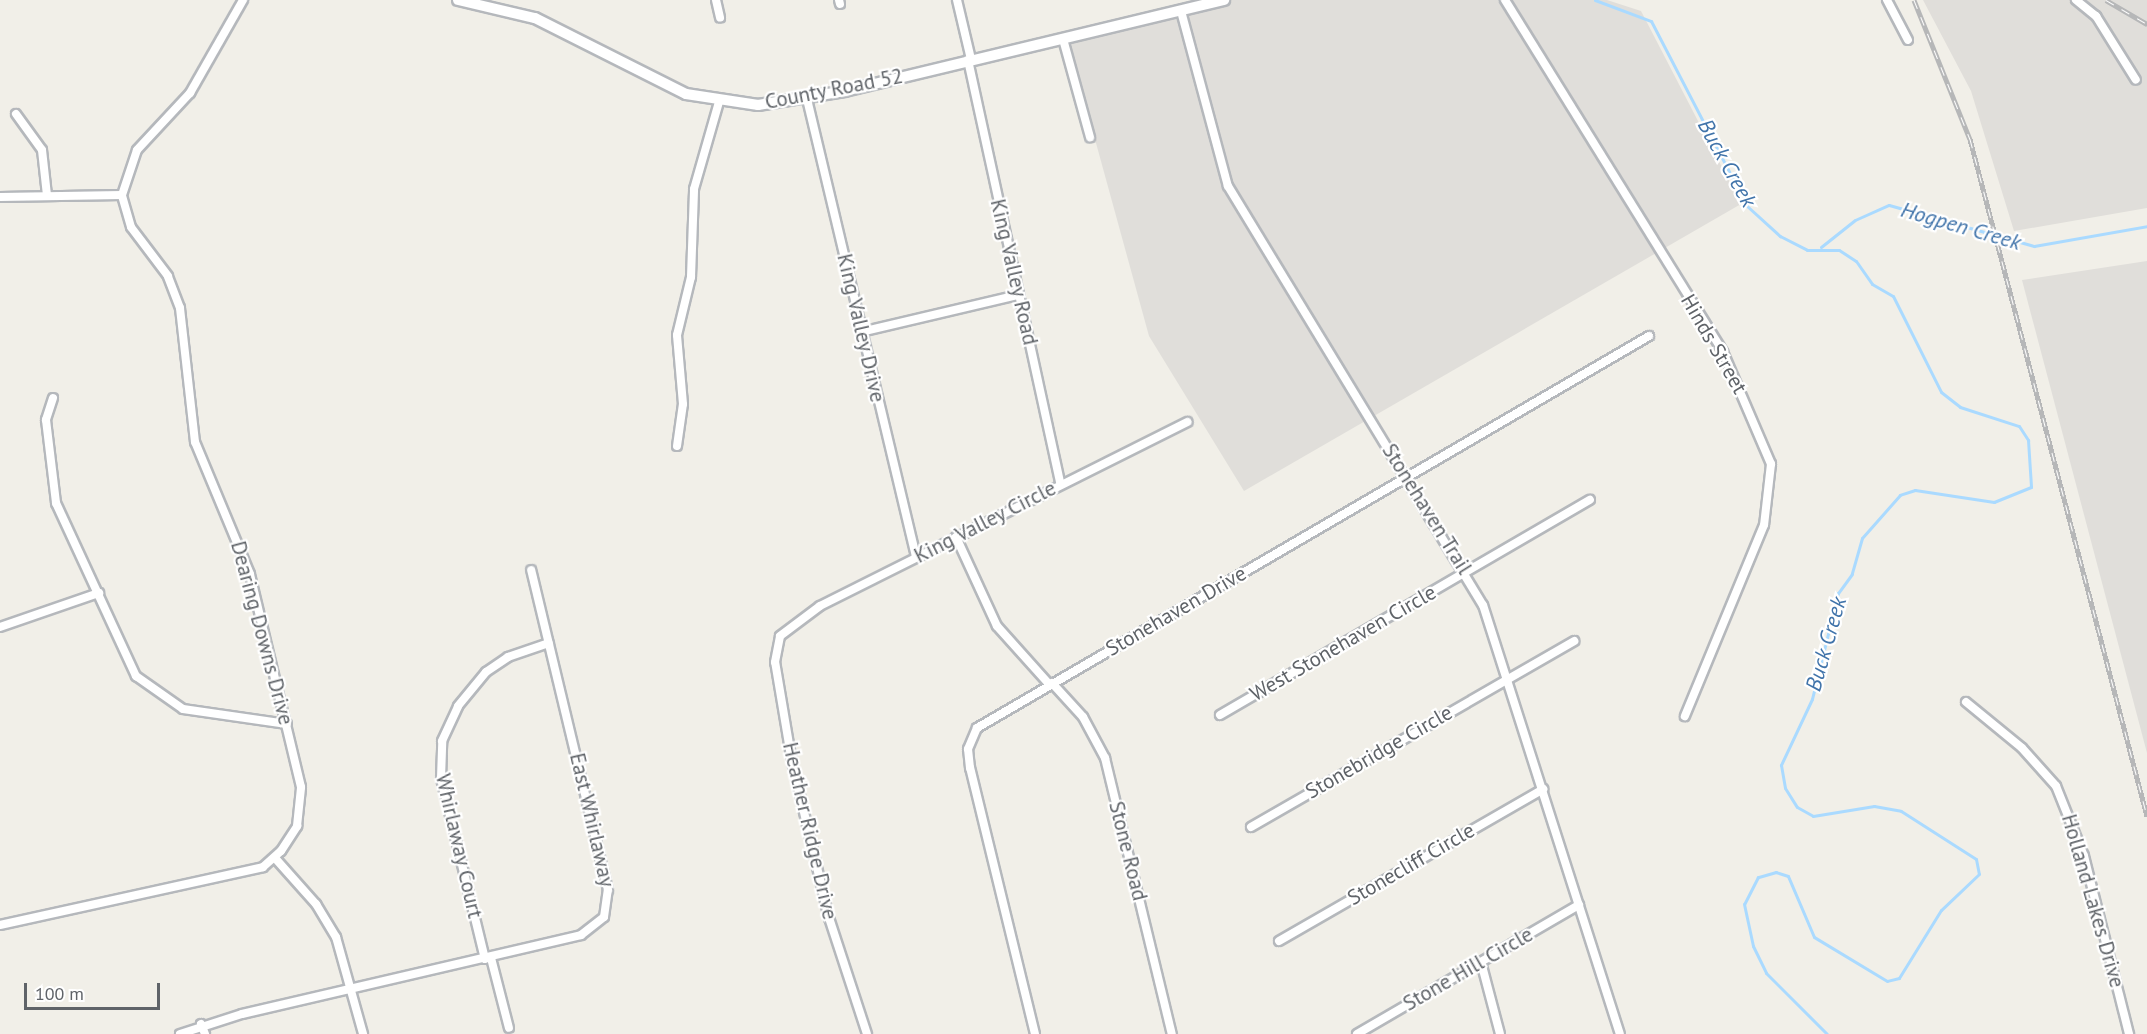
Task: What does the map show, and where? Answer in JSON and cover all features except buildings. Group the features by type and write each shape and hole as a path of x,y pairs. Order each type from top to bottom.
{"street":[{"path":"0,197 122,195 137,150 190,93 243,0"},
{"name":"County Road 52","path":"458,0 535,18 646,78 718,102 774,105 1224,0"},
{"path":"716,0 720,18"},
{"name":"King Valley Road","path":"957,0 1018,295 1060,483"},
{"name":"Hinds Street","path":"1505,0 1723,352 1771,465 1764,525 1685,716"},
{"path":"1887,0 1908,40"},
{"path":"2076,0 2096,16 2136,80"},
{"name":"Stonehaven Trail","path":"1181,11 1228,186 1484,604 1620,1034"},
{"path":"1063,39 1090,137"},
{"name":"King Valley Drive","path":"807,99 916,557"},
{"path":"677,446 683,404 676,335 691,277 694,189 718,102"},
{"path":"16,114 42,150 46,195"},
{"name":"Dearing Downs Drive","path":"0,925 243,873 275,858 293,833 301,810 286,724 246,560 199,460 178,301 168,276 131,227 122,195"},
{"path":"861,332 1018,295"},
{"name":"Stonehaven Drive","path":"1035,1034 968,749 972,736 988,719 1649,336"},
{"path":"53,398 46,420 52,488 99,593 125,660 162,699 215,716 286,724"},
{"name":"King Valley Circle","path":"787,629 820,606 1060,483 1187,422"},
{"name":"West Stonehaven Circle","path":"1220,715 1590,500"},
{"name":"Stone Road","path":"956,537 998,626 1083,717 1105,758 1172,1034"},
{"name":"East Whirlaway","path":"180,1034 201,1024 352,991 589,931 609,904 531,570"},
{"path":"0,627 99,593"},
{"name":"Heather Ridge Drive","path":"787,629 774,652 792,762 829,918 867,1034"},
{"name":"Stonebridge Circle","path":"1251,827 1574,641"},
{"name":"Whirlaway Court","path":"509,1029 441,778 442,741 458,706 486,672 508,657 549,643"},
{"name":"Holland Lakes Drive","path":"1966,702 2022,748 2056,786 2084,856 2129,1034"},
{"name":"Stonecliff Circle","path":"1280,941 1543,789"},
{"path":"275,858 326,919 352,991 363,1034"},
{"name":"Stone Hill Circle","path":"1357,1034 1579,905"},
{"path":"1481,962 1500,1034"},
{"path":"201,1024 205,1034"}],"shaded area":[{"path":"1232,0 1607,0 1641,11 1741,204 1244,491 1149,336 1068,41"},
{"path":"1923,0 2147,0 2147,208 2014,231 1971,91"},
{"path":"2147,261 2147,753 2022,280"}],"waterway":[{"name":"Buck Creek","path":"1595,0 1651,21 1747,206 1780,236 1807,250 1839,250 1856,261 1872,284 1893,296 1941,392 1960,407 2019,426 2028,440 2031,487 1994,502 1915,490 1900,495 1862,538 1852,574 1838,593 1812,699 1781,765 1785,788 1797,807 1813,816 1874,806 1901,811 1976,859 1979,874 1941,910 1899,978 1887,981 1814,937 1788,876 1776,872 1758,877 1744,904 1753,946 1766,973 1827,1034"},
{"name":"Hogpen Creek","path":"1821,247 1855,220 1889,205 2034,246 2147,226"}],"railway":[{"path":"1914,0 1970,139 2147,816"},
{"path":"2106,0 2147,24"}]}
